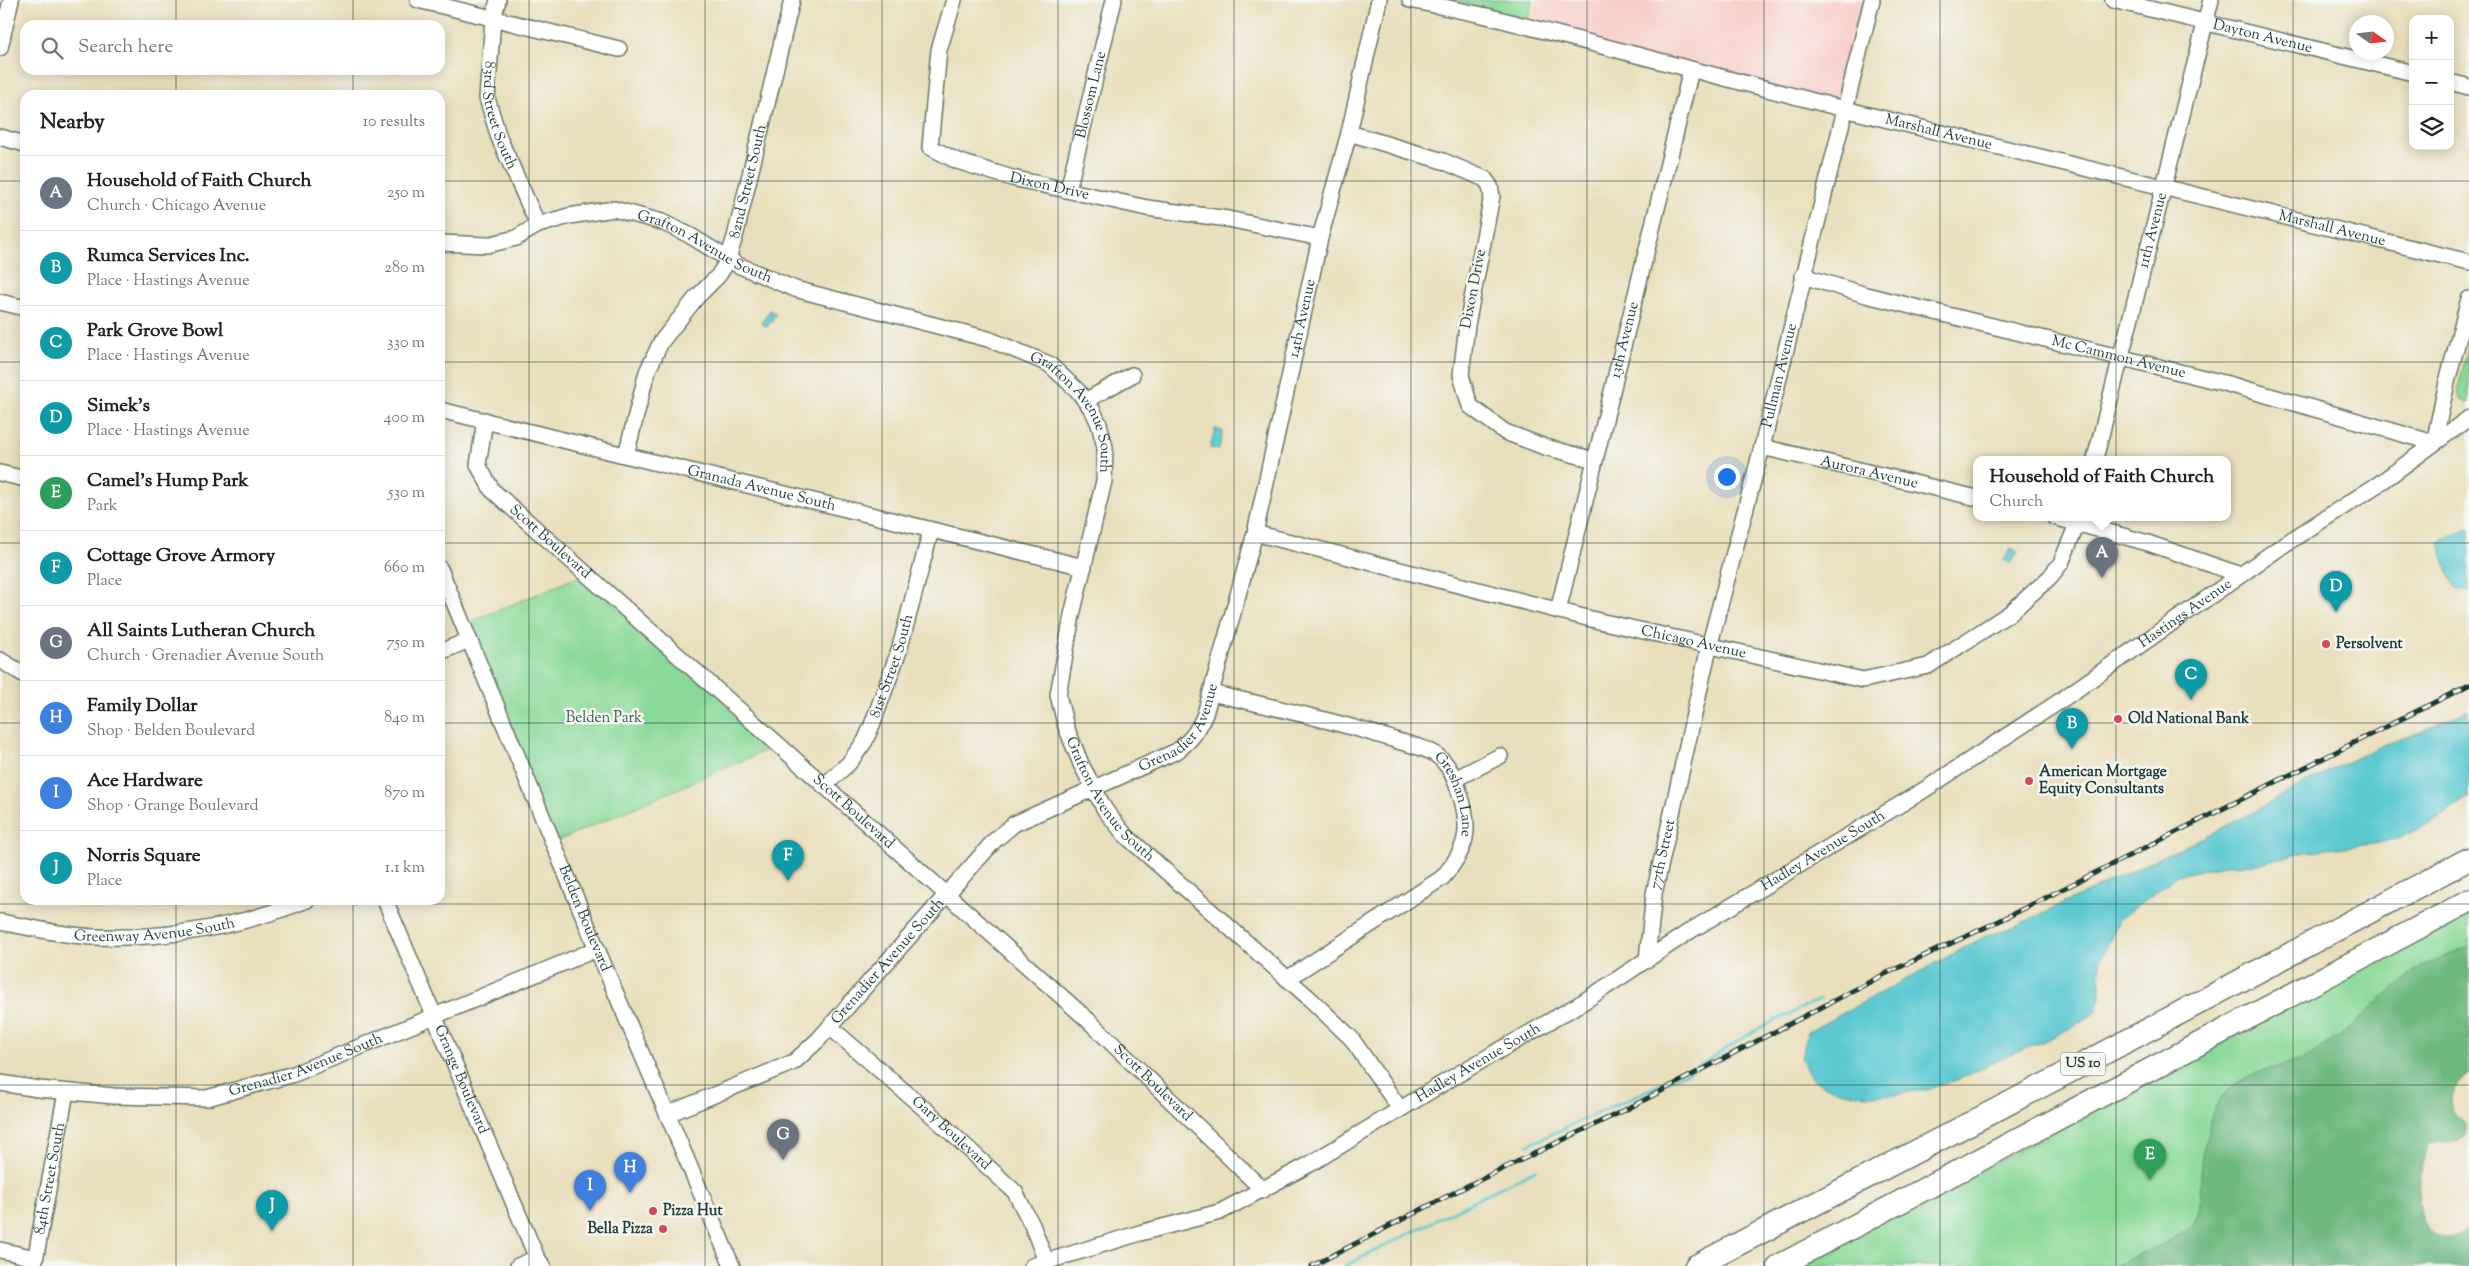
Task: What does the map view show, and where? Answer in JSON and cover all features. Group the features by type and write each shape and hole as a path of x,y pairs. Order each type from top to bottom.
{"highway":[{"name":"US 10","path":"1696,1266 2063,1075 2469,859"},
{"name":"US 10","path":"1778,1266 2469,901"}],"street":[{"path":"0,48 11,0"},
{"path":"418,0 618,49"},
{"name":"83rd Street South","path":"498,0 493,19 487,98 499,138 538,225"},
{"name":"82nd Street South","path":"626,455 647,372 661,342 696,298 718,276 728,258 792,0"},
{"name":"Dixon Drive","path":"954,0 939,50 930,147 957,161 1012,178 1147,208 1228,218 1320,238"},
{"name":"Blossom Lane","path":"1068,190 1114,0"},
{"name":"14th Avenue","path":"1226,638 1255,533 1320,238 1349,133 1379,0"},
{"name":"Marshall Avenue","path":"1410,0 1487,16 1844,109 2469,262"},
{"name":"Pullman Avenue","path":"1687,751 1710,647 1762,447 1872,0"},
{"name":"Dayton Avenue","path":"2113,0 2409,72"},
{"name":"11th Avenue","path":"2096,456 2210,0"},
{"name":"13th Avenue","path":"1558,611 1691,70"},
{"path":"2454,83 2469,87"},
{"name":"Dixon Drive","path":"1349,133 1443,161 1485,179 1490,186 1492,196 1467,325 1461,374 1470,406 1505,432 1545,447 1595,460"},
{"path":"0,138 20,143"},
{"name":"Grafton Avenue South","path":"445,243 487,245 516,238 538,225 568,216 600,210 614,210 662,222 738,265 795,289 968,333 1049,364 1085,401 1099,424 1105,447 1104,481 1058,689 1066,727 1093,787 1104,810 1125,835 1351,1038 1400,1109"},
{"name":"Mc Cammon Avenue","path":"1804,276 1866,295 2228,384 2434,443"},
{"path":"2434,443 2447,382 2469,299"},
{"path":"0,302 20,307"},
{"path":"1085,401 1132,375"},
{"name":"Granada Avenue South","path":"445,411 1084,567"},
{"name":"Hastings Avenue","path":"1900,804 2057,703 2469,418"},
{"name":"Scott Boulevard","path":"485,420 478,465 492,490 733,707 1089,1021 1263,1190"},
{"name":"Aurora Avenue","path":"1762,447 1973,497"},
{"path":"0,473 20,478"},
{"name":"Chicago Avenue","path":"1255,533 1558,611 1710,647 1863,680 1928,666 2010,613 2050,577 2061,563 2079,521"},
{"path":"2082,521 2241,575"},
{"name":"81st Street South","path":"824,786 849,763 865,741 872,725 899,651 931,530"},
{"name":"Belden Boulevard","path":"445,582 732,1266"},
{"name":"Grenadier Avenue","path":"1093,787 1176,751 1192,739 1206,714 1226,638"},
{"path":"445,650 469,640"},
{"path":"0,660 20,672"},
{"name":"Greshan Lane","path":"1211,693 1346,725 1433,753 1446,762 1455,779 1466,810 1467,824 1457,860 1442,878 1288,980"},
{"name":"77th Street","path":"1647,959 1654,894 1687,751"},
{"path":"1455,779 1500,756"},
{"name":"Grenadier Avenue South","path":"668,1114 794,1062 830,1027 994,841 1014,824 1093,787"},
{"name":"Hadley Avenue South","path":"1039,1263 1220,1212 1263,1190 1582,1002 1690,931 1900,804"},
{"name":"Greenway Avenue South","path":"0,922 93,937 169,934 238,923 292,905"},
{"name":"Grange Boulevard","path":"388,905 539,1263"},
{"name":"Grenadier Avenue South","path":"0,1083 114,1096 207,1098 294,1074 597,948"},
{"name":"Gary Boulevard","path":"830,1027 1015,1192 1032,1225 1039,1263"},
{"name":"84th Street South","path":"34,1262 66,1092"},
{"path":"0,1250 34,1262"},
{"path":"518,1266 539,1263"}],"shaded area":[{"path":"1538,0 1872,0 1844,109 1531,28"}],"green space":[{"path":"1451,0 1533,0 1528,19"},
{"path":"2469,343 2468,404 2460,399 2458,388"},
{"name":"Belden Park","path":"587,573 778,745 553,843 463,625"},
{"path":"2469,912 2469,947 2424,967 2404,980 2385,996 2177,1266 1799,1266"},
{"path":"2469,947 2469,1075 2454,1090 2451,1099 2453,1111 2465,1125 2466,1137 2457,1142 2437,1142 2428,1145 2422,1166 2419,1190 2422,1215 2432,1233 2447,1238 2456,1236 2469,1226 2469,1266 2115,1266 2173,1239 2194,1223 2199,1210 2201,1174 2209,1125 2216,1106 2230,1088 2251,1075 2299,1060 2311,1054 2354,1024 2392,989 2420,968"}],"water":[{"path":"770,310 776,314 767,327 761,323"},
{"path":"1215,429 1223,431 1219,450 1210,448"},
{"path":"2469,527 2469,592 2457,589 2448,574 2440,542"},
{"path":"2012,548 2018,552 2010,564 2004,560"},
{"path":"2469,710 2469,798 2432,822 2401,838 2373,844 2310,851 2260,864 2225,865 2178,875 2119,920 2100,962 2098,1011 2066,1030 1959,1079 1918,1091 1880,1095 1861,1095 1843,1092 1826,1086 1812,1078 1807,1071 1801,1058 1808,1032 1986,936 2013,927 2179,849 2252,813 2306,782 2383,745 2421,732"}],"waterway":[{"path":"1528,1145 1694,1069 1756,1030 1820,999"},
{"path":"1345,1266 1535,1170"}],"railway":[{"path":"1312,1266 1467,1186 1627,1109 1885,974 1999,921 2469,685"}],"place":[{"name":"Household of Faith Church","path":"2102,578"},
{"name":"Simek's","path":"2336,612"},
{"name":"Persolvent","path":"2326,644"},
{"name":"Park Grove Bowl","path":"2191,700"},
{"name":"Old National Bank","path":"2118,719"},
{"name":"Rumca Services Inc.","path":"2072,749"},
{"name":"American Mortgage Equity Consultants","path":"2029,781"},
{"name":"Cottage Grove Armory","path":"788,881"},
{"name":"All Saints Lutheran Church","path":"783,1160"},
{"name":"Camel's Hump Park","path":"2150,1180"},
{"name":"Family Dollar","path":"630,1193"},
{"name":"Ace Hardware","path":"590,1211"},
{"name":"Pizza Hut","path":"653,1211"},
{"name":"Bella Pizza","path":"663,1229"},
{"name":"Norris Square","path":"272,1231"}]}
